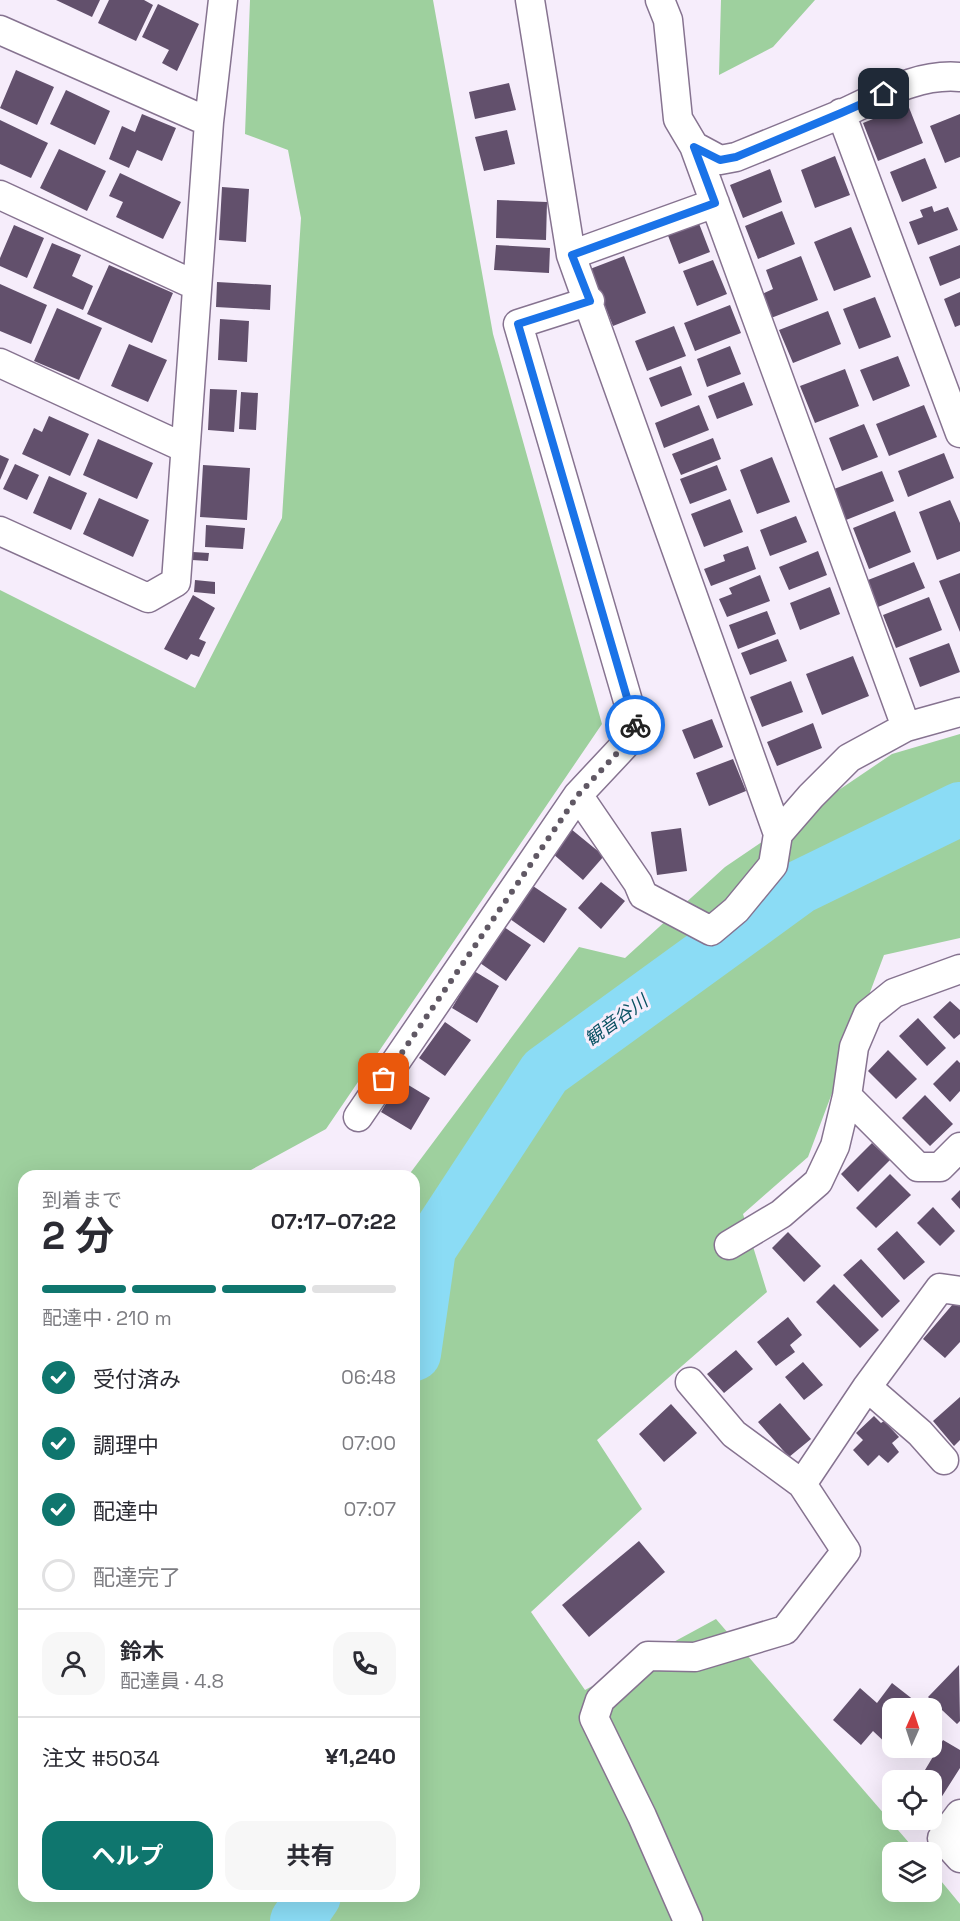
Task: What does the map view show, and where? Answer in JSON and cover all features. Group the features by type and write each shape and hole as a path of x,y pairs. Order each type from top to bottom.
{"street":[{"path":"0,531 148,598 176,582 210,122 223,0"},
{"path":"530,0 572,255 778,834 773,865 736,910 711,931 643,895 638,883 578,795"},
{"path":"660,0 668,20 678,119 694,147 906,727"},
{"path":"0,30 210,122"},
{"path":"694,147 720,160 736,157 904,84 945,76 960,77"},
{"path":"841,113 960,433"},
{"path":"0,195 197,286"},
{"path":"572,255 715,203"},
{"path":"358,1117 578,795 637,732 518,324 590,301"},
{"path":"0,363 185,448"},
{"path":"778,834 811,796 849,758 906,727 960,712"},
{"path":"729,1245 781,1214 818,1182 835,1146 854,1047 868,1014 894,993 960,969"},
{"path":"846,1096 918,1167 940,1167 960,1148"},
{"path":"802,1485 867,1387 940,1288 960,1291"},
{"path":"688,1921 642,1816 594,1718 600,1700 648,1656 695,1657 785,1630 846,1551 802,1485 734,1434 690,1382"},
{"path":"867,1387 920,1433 944,1460"},
{"path":"960,1814 942,1838 960,1858"}],"green space":[{"path":"250,0 433,0 493,334 602,724 326,1129 251,1170 18,1170 18,1902 420,1902 420,1170 412,1170 579,947 625,958 725,867 892,754 960,734 960,938 884,955 808,1157 743,1214 767,1292 597,1440 642,1509 531,1612 585,1690 716,1619 882,1811 882,1830 898,1830 908,1842 882,1842 882,1902 942,1902 942,1882 960,1904 960,1921 0,1921 0,590 195,688 282,518 301,218 288,150 245,134"},
{"path":"721,0 815,0 773,47 719,75"}],"building":[{"path":"56,0 100,0 92,17"},
{"path":"109,0 144,0 153,5 136,41 98,23"},
{"path":"158,4 199,24 177,71 162,63 169,50 142,37"},
{"path":"16,70 54,87 37,125 0,108"},
{"path":"509,83 516,110 475,119 469,92"},
{"path":"66,90 110,111 95,145 50,124"},
{"path":"908,105 923,143 878,161 863,123"},
{"path":"142,114 176,128 162,161 137,150 129,168 109,159 122,126 135,132"},
{"path":"960,114 960,157 945,163 930,126"},
{"path":"0,120 48,143 31,178 0,164"},
{"path":"507,130 515,164 484,171 475,137"},
{"path":"59,149 106,171 87,211 40,188"},
{"path":"835,156 850,195 815,208 801,170"},
{"path":"925,158 937,188 902,202 890,172"},
{"path":"770,169 782,202 743,218 730,185"},
{"path":"120,173 181,202 163,239 116,217 123,202 109,196"},
{"path":"222,187 249,189 246,242 219,240"},
{"path":"497,200 547,202 546,240 496,238"},
{"path":"932,206 934,212 948,207 958,230 918,245 909,222 923,217 920,210"},
{"path":"782,211 795,244 758,259 745,226"},
{"path":"698,221 710,252 679,264 667,233"},
{"path":"14,225 44,238 27,278 0,266 0,258"},
{"path":"851,227 871,277 834,291 814,242"},
{"path":"52,243 81,255 72,276 93,286 83,310 33,288"},
{"path":"496,245 550,248 549,273 494,270"},
{"path":"960,245 960,278 940,286 929,257"},
{"path":"624,256 646,313 613,326 590,269"},
{"path":"801,256 818,300 771,318 762,294 773,289 766,270"},
{"path":"713,260 727,294 697,306 683,271"},
{"path":"109,265 173,293 152,343 87,314"},
{"path":"217,282 271,285 270,310 216,307"},
{"path":"0,284 47,305 31,344 0,331"},
{"path":"960,292 960,325 955,327 944,299"},
{"path":"875,297 891,337 859,349 843,309"},
{"path":"730,305 741,333 695,351 684,323"},
{"path":"57,308 102,328 79,380 34,361"},
{"path":"828,311 841,344 793,363 779,330"},
{"path":"220,319 249,321 247,362 218,360"},
{"path":"674,326 686,356 647,371 635,341"},
{"path":"129,344 167,360 148,402 111,386"},
{"path":"730,346 741,374 707,387 697,359"},
{"path":"898,356 910,386 873,401 860,370"},
{"path":"681,366 692,395 661,407 649,378"},
{"path":"845,369 859,406 815,423 800,386"},
{"path":"744,382 753,405 717,419 708,396"},
{"path":"210,389 237,390 234,432 208,430"},
{"path":"241,392 258,393 256,430 239,429"},
{"path":"699,405 709,430 664,448 655,423"},
{"path":"924,405 937,437 889,456 876,424"},
{"path":"49,416 89,434 70,476 22,454 34,428 42,432"},
{"path":"864,424 878,457 842,471 829,438"},
{"path":"713,438 721,459 681,475 672,454"},
{"path":"98,439 153,463 137,499 83,475"},
{"path":"944,453 954,478 908,497 898,471"},
{"path":"0,455 9,459 0,480"},
{"path":"772,457 790,502 757,514 740,470"},
{"path":"15,464 39,475 27,500 3,489"},
{"path":"203,465 250,468 247,520 200,517"},
{"path":"717,465 727,490 690,504 680,479"},
{"path":"882,471 894,501 846,520 834,489"},
{"path":"49,476 87,493 71,530 33,513"},
{"path":"99,498 149,520 133,557 83,534"},
{"path":"730,499 743,532 704,547 691,514"},
{"path":"950,500 960,523 960,551 937,560 919,512"},
{"path":"895,511 911,552 869,569 853,528"},
{"path":"796,516 807,542 770,556 760,530"},
{"path":"206,525 245,528 243,549 205,547"},
{"path":"748,546 756,569 711,586 704,569 725,561 723,555"},
{"path":"818,551 827,575 789,590 779,567"},
{"path":"193,552 209,553 208,561 192,560"},
{"path":"914,562 925,588 878,607 868,580"},
{"path":"960,573 960,632 939,581"},
{"path":"760,575 770,601 727,617 719,599 732,594 729,588"},
{"path":"195,580 215,582 215,594 194,592"},
{"path":"830,587 840,614 800,630 790,603"},
{"path":"193,595 215,608 199,639 206,642 199,657 191,654 187,660 164,649"},
{"path":"929,597 942,630 896,648 883,615"},
{"path":"767,611 776,634 738,649 729,625"},
{"path":"778,639 787,661 750,675 741,653"},
{"path":"949,643 960,672 920,687 909,658"},
{"path":"853,656 869,696 822,715 806,674"},
{"path":"791,681 803,712 762,727 750,697"},
{"path":"712,719 723,747 694,759 682,730"},
{"path":"813,723 822,748 777,766 767,742"},
{"path":"733,759 746,791 709,806 696,773"},
{"path":"681,828 687,871 657,875 651,832"},
{"path":"571,829 604,856 583,880 552,853"},
{"path":"601,882 625,901 601,929 578,908"},
{"path":"533,886 567,909 544,943 510,919"},
{"path":"504,927 531,945 506,981 480,963"},
{"path":"474,971 499,986 477,1023 452,1008"},
{"path":"950,1001 960,1010 960,1034 954,1039 933,1017"},
{"path":"918,1018 946,1048 927,1066 899,1036"},
{"path":"445,1022 471,1040 445,1076 419,1058"},
{"path":"888,1050 917,1079 896,1099 868,1071"},
{"path":"957,1060 960,1063 960,1091 950,1102 933,1084"},
{"path":"400,1080 430,1098 411,1130 381,1112"},
{"path":"925,1095 953,1124 930,1146 902,1118"},
{"path":"872,1143 890,1160 858,1192 841,1174"},
{"path":"890,1174 911,1195 876,1228 856,1208"},
{"path":"960,1190 960,1209 951,1199"},
{"path":"933,1207 955,1231 940,1246 917,1223"},
{"path":"897,1231 925,1262 904,1280 877,1249"},
{"path":"788,1232 821,1266 804,1282 772,1248"},
{"path":"861,1259 900,1301 882,1318 843,1275"},
{"path":"834,1284 879,1330 860,1348 816,1302"},
{"path":"953,1304 960,1305 960,1342 945,1358 923,1339"},
{"path":"788,1317 802,1335 790,1345 795,1352 776,1366 757,1342"},
{"path":"736,1350 753,1369 724,1393 707,1374"},
{"path":"803,1362 823,1385 804,1400 785,1377"},
{"path":"960,1397 960,1440 954,1446 933,1421"},
{"path":"780,1403 811,1439 789,1457 758,1422"},
{"path":"671,1404 697,1433 664,1462 639,1434"},
{"path":"874,1416 881,1423 884,1421 899,1437 892,1443 899,1452 888,1463 879,1455 868,1466 853,1450 863,1440 856,1433"},
{"path":"639,1541 665,1572 589,1637 562,1605"},
{"path":"959,1665 960,1721 957,1724 942,1710 942,1698 928,1697"},
{"path":"892,1683 911,1698 882,1698 882,1739 873,1731 861,1745 833,1720 860,1688 877,1703"},
{"path":"943,1740 960,1750 960,1768 942,1796 942,1770 925,1770 932,1758 942,1758"}],"waterway":[{"name":"観音谷川","path":"420,1312 429,1249 545,1072 800,887 960,809"},
{"name":"観音谷川","path":"297,1921 310,1902"}],"way so far":[{"path":"384,1079 578,795 637,732 635,725"}],"route":[{"path":"635,725 518,324 590,301 572,255 715,203 694,147 720,160 736,157 884,94"}]}
